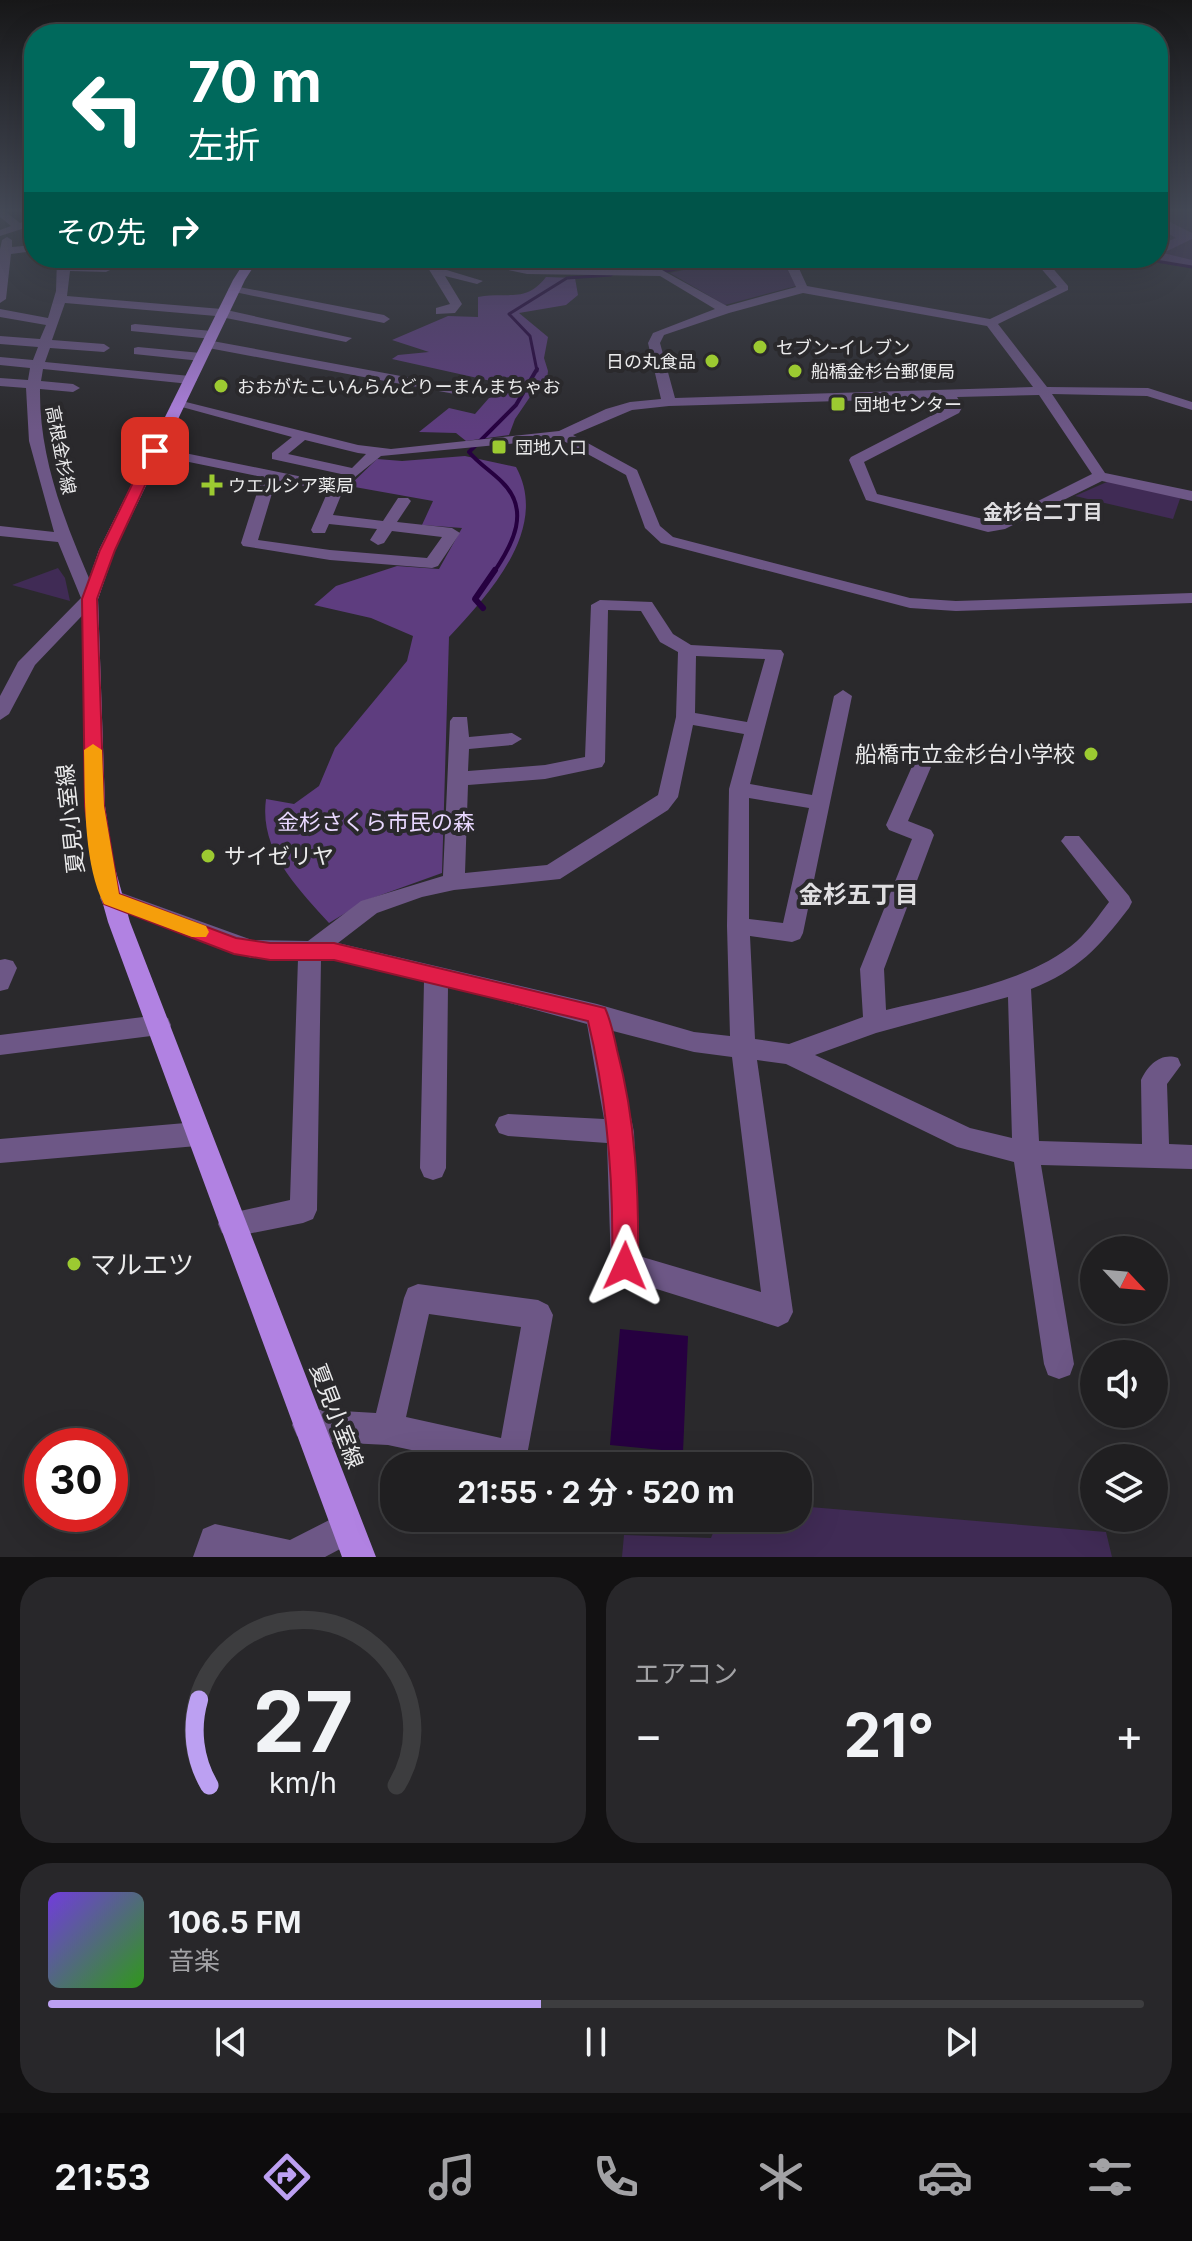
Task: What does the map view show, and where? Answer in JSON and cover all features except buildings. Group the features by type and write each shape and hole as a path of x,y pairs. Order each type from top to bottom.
{"main road":[{"name":"夏見小室線","path":"237,285 107,550 90,599 95,806 102,861 111,898 197,1134 355,1547"}],"street":[{"name":"高根金杉線","path":"62,285 34,385 36,435 47,484 90,599"},
{"path":"440,311 451,310 456,304 445,285"},
{"path":"684,285 725,310"},
{"path":"801,285 803,289"},
{"path":"669,402 656,338 665,329 725,310 803,289 991,323 1064,288 1061,285"},
{"path":"234,289 384,319"},
{"path":"60,299 222,314 346,338"},
{"path":"0,313 53,323"},
{"path":"991,323 1043,391 1100,476"},
{"path":"135,328 207,345 460,391"},
{"path":"0,340 104,348"},
{"path":"138,351 207,345"},
{"path":"0,361 190,380"},
{"path":"0,382 73,388"},
{"path":"178,404 377,452 431,451 562,435 630,406 669,402 1127,390 1165,396 1192,406"},
{"path":"949,396 956,406 954,410 856,460 871,497 988,527 999,526 1100,476 1192,496"},
{"path":"303,435 277,456 355,473 377,452"},
{"path":"562,435 632,473 653,528 667,540 796,575 887,598 936,606 1192,598"},
{"path":"155,451 337,488 322,524 387,525 452,533 432,563 330,555 249,543 270,475"},
{"path":"378,540 403,501"},
{"path":"0,531 65,538"},
{"path":"0,677 27,662 90,599"},
{"path":"457,779 545,772 595,762 600,605 646,606 666,638 687,650 775,654 739,789 738,926 743,1048 778,1312 625,1266 626,1198 621,1132 612,1073 597,1014"},
{"path":"310,952 369,907 420,889 454,882 552,873 661,805 668,797 685,717 687,650"},
{"path":"0,714 27,662"},
{"path":"738,926 792,933 843,696"},
{"path":"685,717 756,730"},
{"path":"454,882 460,721"},
{"path":"459,744 512,739"},
{"path":"876,1023 871,990 872,969 924,835 896,825 921,767"},
{"path":"739,789 818,803"},
{"path":"789,1054 876,1023 1019,982 1053,969 1083,949 1121,902 1072,841"},
{"path":"111,898 234,946 270,952 334,951 597,1014 694,1042 789,1054 966,1139 1026,1153 1192,1157"},
{"path":"232,1224 303,1210 310,952"},
{"path":"433,1168 436,974"},
{"path":"1019,982 1026,1153 1059,1364"},
{"path":"1,1048 159,1025"},
{"path":"1158,1157 1153,1133 1154,1080 1169,1065"},
{"path":"508,1125 621,1132"},
{"path":"0,1151 197,1134"},
{"path":"308,1425 388,1429 513,1456 538,1315 418,1298 388,1429"},
{"path":"210,1557 215,1541 291,1557 355,1547 365,1557"}],"shaded area":[{"path":"690,285 796,286 725,305"},
{"path":"1109,481 1181,496 1173,519 1075,496"},
{"path":"58,568 65,578 70,601 12,585"},
{"path":"620,1329 688,1336 683,1452 610,1445"},
{"path":"812,1507 1106,1532 1112,1557 622,1557 624,1535 711,1538 713,1532 812,1532"}],"green space":[{"path":"538,285 576,285 578,295 566,305 519,313 548,337 544,358 548,371 547,379 534,391 515,419 509,435 466,441 456,433 419,432 449,408 475,414 489,398 502,396 509,385 392,359 398,355 429,352 392,340 448,316 478,317 478,297 523,294"},
{"name":"金杉さくら市民の森","path":"465,456 516,467 525,490 526,514 520,537 497,581 449,637 442,873 367,900 329,923 294,882 275,852 265,818 266,799 294,804 319,786 335,748 407,661 413,636 371,618 314,605 336,586 397,566 439,569 462,528 422,525 433,501 349,486 377,459 402,461"}],"waterway":[{"path":"537,370 530,336 509,314 556,285"},
{"path":"494,572 513,539 516,504 502,482 469,452 516,405 537,370"},
{"path":"483,608 475,599 495,570"}],"slow traffic":[{"path":"93,750 95,806 102,861 111,898 199,932"}],"place":[{"name":"セブン-イレブン","path":"760,347"},
{"name":"日の丸食品","path":"712,361"},
{"name":"船橋金杉台郵便局","path":"795,371"},
{"name":"おおがたこいんらんどりーまんまちゃお","path":"221,386"},
{"name":"団地センター","path":"838,404"},
{"name":"団地入口","path":"499,447"},
{"name":"ウエルシア薬局","path":"212,485"},
{"name":"船橋市立金杉台小学校","path":"1091,754"},
{"name":"サイゼリヤ","path":"208,856"},
{"name":"マルエツ","path":"74,1264"}],"district":[{"name":"金杉台二丁目","path":"1043,512"},
{"name":"金杉五丁目","path":"859,894"}],"route":[{"path":"155,451 107,550 90,599 95,806 102,861 111,898 234,946 270,952 334,951 597,1014 612,1073 621,1132 626,1198 625,1266"}]}
